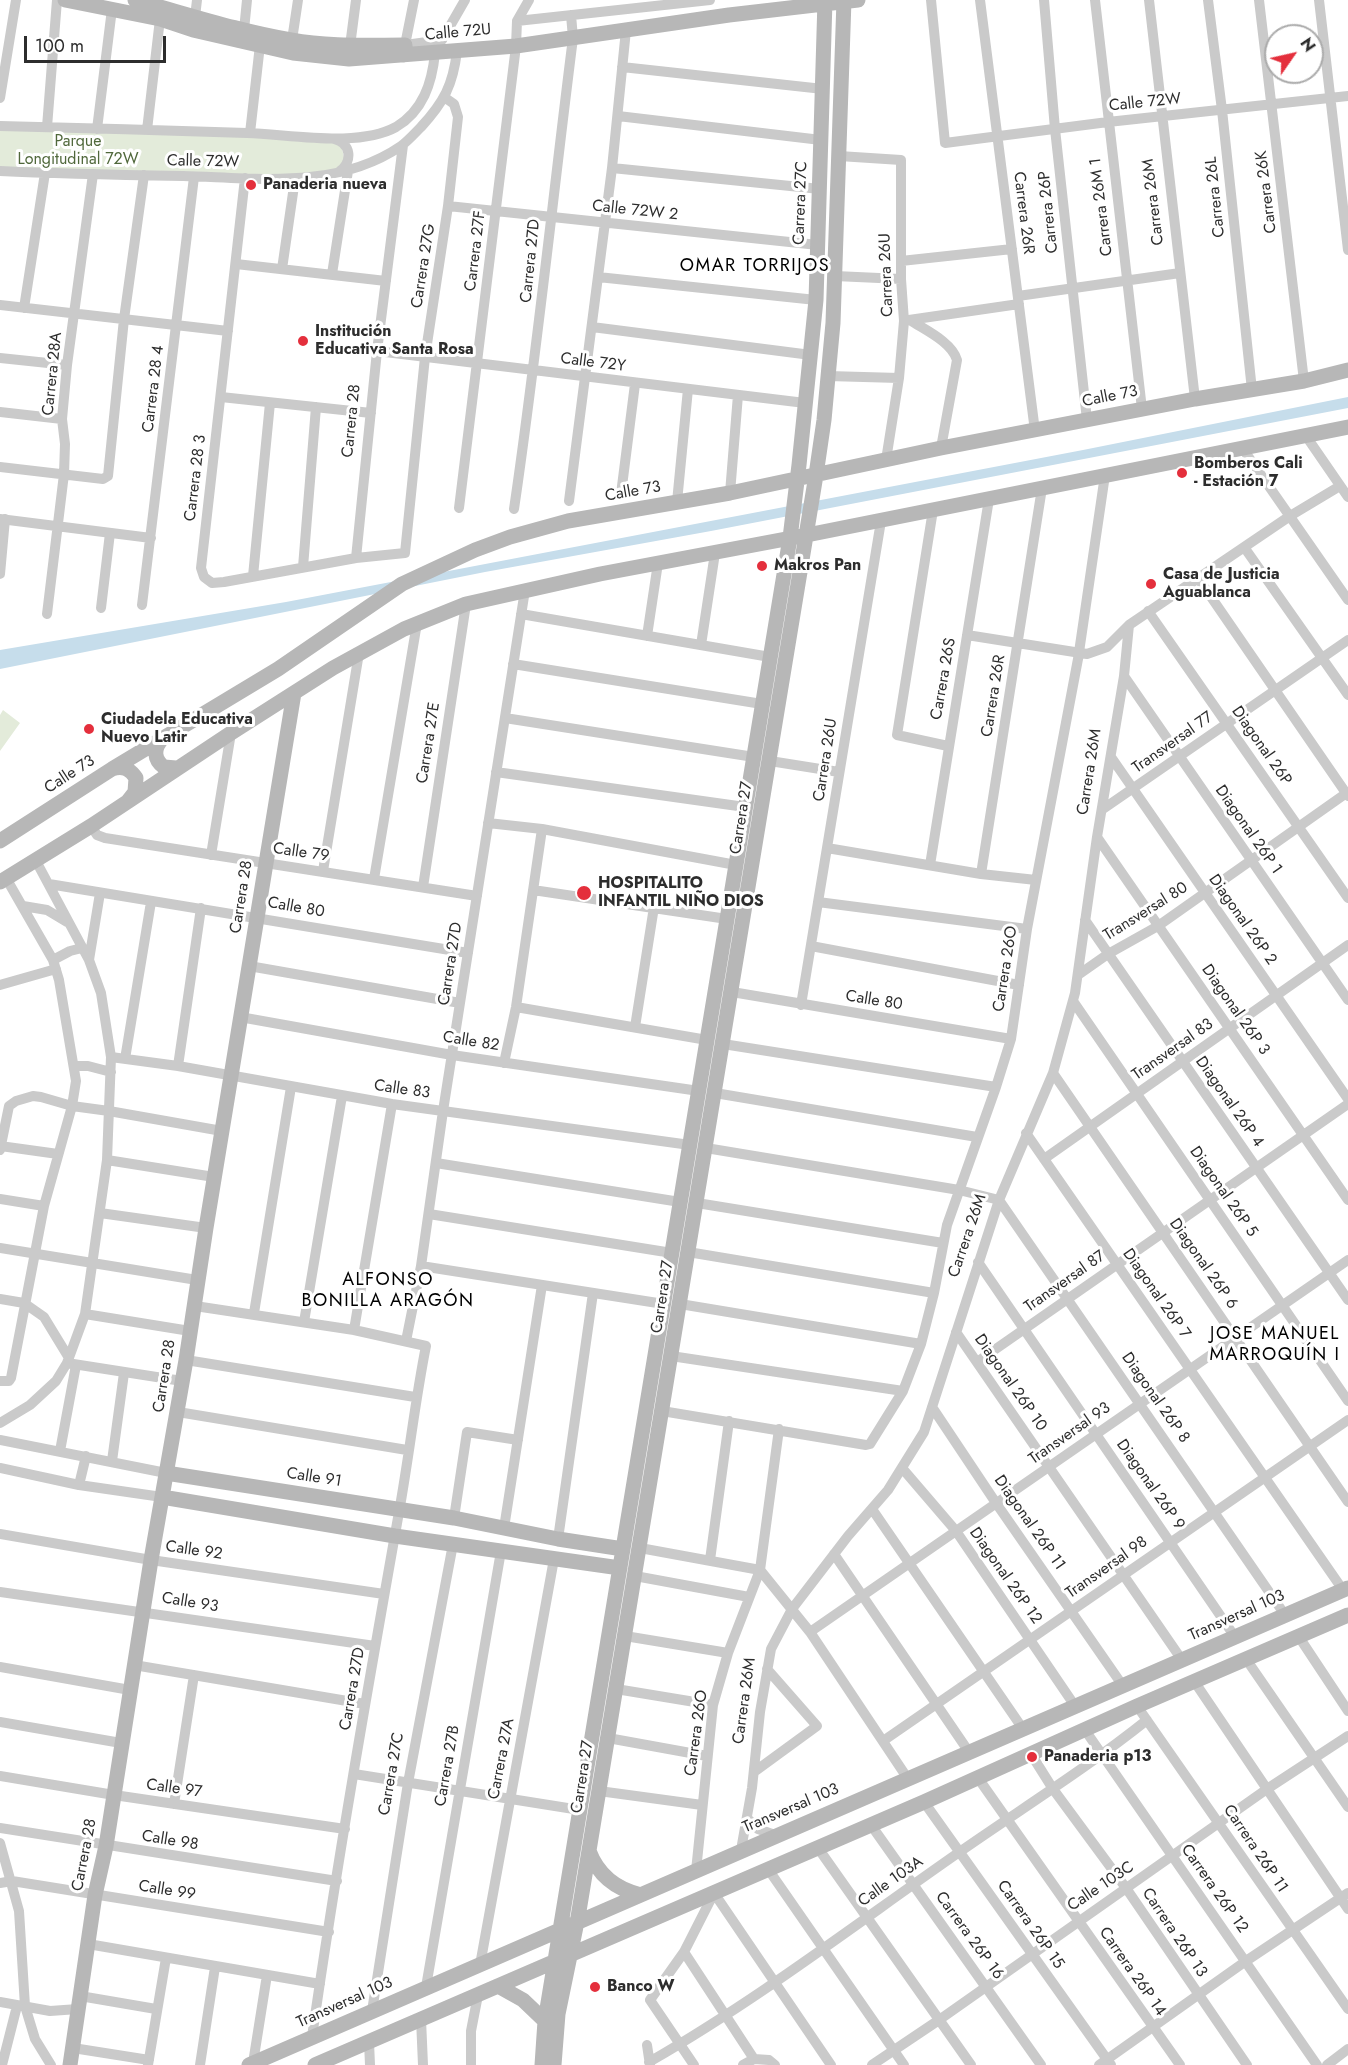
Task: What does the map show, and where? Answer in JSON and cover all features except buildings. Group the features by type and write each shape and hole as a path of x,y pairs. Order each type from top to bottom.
{"street":[{"path":"0,98 16,0"},
{"path":"47,127 57,0"},
{"name":"Calle 72U","path":"64,0 160,19 193,30 301,54 349,59 439,47 457,51 516,46 729,15 849,1"},
{"name":"Calle 72U","path":"135,0 244,30 292,40 405,50"},
{"path":"195,17 196,0"},
{"path":"244,30 248,0"},
{"path":"292,40 298,0"},
{"path":"350,46 356,0"},
{"path":"405,50 414,0"},
{"path":"439,47 465,0"},
{"name":"Carrera 27F","path":"459,508 516,46 517,21 529,0"},
{"path":"517,21 710,0"},
{"name":"Calle 72W","path":"931,0 945,143 1108,122 1348,96"},
{"name":"Carrera 26R","path":"980,0 1035,431"},
{"name":"Carrera 26P","path":"1044,0 1055,129 1087,420"},
{"name":"Carrera 26M 1","path":"1095,0 1142,409"},
{"name":"Carrera 26M","path":"1149,0 1195,399"},
{"name":"Carrera 26L","path":"1208,0 1252,390"},
{"name":"Carrera 26K","path":"1259,0 1304,381"},
{"path":"1319,0 1348,250"},
{"path":"807,535 828,376 849,1"},
{"name":"Carrera 27C","path":"797,479 816,300 825,3"},
{"path":"96,129 112,9"},
{"name":"Carrera 27D","path":"514,509 534,371 573,38 571,15"},
{"path":"147,130 160,19"},
{"path":"569,501 612,168 626,30"},
{"path":"250,133 260,45"},
{"name":"Calle 72W","path":"0,126 250,133 332,138 378,135 411,115 422,101 429,86 439,47"},
{"name":"Calle 72W","path":"0,171 295,179 348,171 379,159 403,146 430,117 444,97 454,75 457,51"},
{"path":"622,67 823,89"},
{"name":"Carrera 27G","path":"405,553 425,357 448,206 458,117 454,104 444,97"},
{"path":"618,116 821,140"},
{"path":"332,138 339,140 349,151 346,166 334,173"},
{"name":"Carrera 28","path":"356,558 377,351 403,146"},
{"name":"Carrera 26U","path":"839,156 901,160 901,279 907,320 885,460"},
{"path":"612,168 820,189"},
{"path":"332,274 348,171"},
{"path":"24,308 45,173"},
{"name":"Carrera 28A","path":"47,614 64,474 65,444 62,419 67,365 93,174"},
{"path":"0,467 103,479 108,477 124,319 144,176"},
{"name":"Carrera 28 4","path":"142,605 194,177"},
{"name":"Carrera 28 3","path":"245,178 201,568 204,577 212,583 356,558 405,553"},
{"path":"282,269 295,179"},
{"name":"Calle 72W 2","path":"448,206 551,215 605,223 818,245"},
{"path":"901,261 1012,249"},
{"path":"236,264 386,281"},
{"path":"907,320 1072,288 1180,273"},
{"path":"835,276 901,279"},
{"path":"598,277 816,300"},
{"path":"0,305 228,331"},
{"path":"907,320 955,353 957,360 941,448"},
{"path":"592,327 811,355"},
{"name":"Calle 72Y","path":"377,351 805,403"},
{"path":"0,358 67,365"},
{"name":"Calle 73","path":"0,842 112,769 278,669 402,584 458,557 510,537 539,528 730,493 941,448 1142,409 1304,381 1348,370"},
{"path":"828,376 899,378"},
{"path":"621,494 635,384"},
{"path":"678,502 688,389"},
{"path":"730,493 738,395"},
{"path":"221,397 370,413"},
{"path":"253,576 270,403"},
{"path":"303,567 316,407"},
{"path":"0,412 62,419"},
{"path":"4,1381 38,1254 44,1206 76,1086 54,964 23,906 3,880 359,653 417,623 466,604 658,563 881,521 1348,427"},
{"path":"1306,436 1348,497"},
{"path":"1243,449 1348,600"},
{"name":"Carrera 26O","path":"696,1871 713,1705 728,1653 760,1570 779,1429 870,1444 903,1391 921,1344 934,1293 947,1225 1011,1039 1036,880 1078,653 1105,475"},
{"path":"790,538 797,479"},
{"path":"967,635 1087,654 1107,647 1129,625 1149,611 1290,516 1341,486"},
{"name":"Carrera 26R","path":"981,874 1042,488"},
{"name":"Carrera 26S","path":"930,864 989,499"},
{"path":"933,510 897,735 948,746"},
{"path":"0,574 3,519 151,538"},
{"name":"Carrera 26U","path":"801,1005 881,521"},
{"path":"101,608 111,533"},
{"name":"Carrera 27","path":"554,2065 558,2014 577,1924 807,535"},
{"name":"Carrera 27","path":"542,2065 545,2021 580,1810 617,1548 664,1304 790,538"},
{"path":"1244,547 1348,695"},
{"path":"701,645 715,553"},
{"path":"647,636 658,563"},
{"path":"1198,578 1347,794"},
{"name":"Carrera 27D","path":"312,2037 364,1704 395,1536 407,1450 426,1346 406,1341 421,1266 443,1110 525,590"},
{"name":"Carrera 27E","path":"423,887 466,604"},
{"name":"Diagonal 26P","path":"1149,611 1348,898"},
{"path":"521,614 770,657"},
{"path":"375,879 417,623"},
{"name":"Carrera 26M","path":"741,1850 771,1649 790,1606 888,1490 924,1432 999,1200 1053,1073 1073,1001 1124,676 1129,625"},
{"name":"Transversal 77","path":"1103,809 1348,640"},
{"path":"323,871 359,653"},
{"path":"513,664 762,704"},
{"name":"Diagonal 26P 1","path":"1124,676 1348,1000"},
{"name":"Carrera 28","path":"70,2065 95,1895 106,1846 129,1690 178,1412 197,1280 294,693"},
{"path":"505,718 753,757"},
{"path":"211,855 231,733"},
{"path":"162,740 156,750 158,762 164,767 177,768"},
{"name":"Diagonal 26P 2","path":"1111,757 1348,1099"},
{"path":"770,761 839,772"},
{"path":"112,769 126,768 136,778 135,792 126,803"},
{"path":"496,772 745,807"},
{"name":"Transversal 80","path":"1077,975 1108,954 1158,926 1347,794"},
{"path":"488,823 542,829 736,865"},
{"name":"Calle 79","path":"91,826 97,835 102,837 477,896"},
{"path":"504,1063 516,1007 542,829"},
{"name":"Diagonal 26P 3","path":"1097,837 1348,1200"},
{"path":"827,848 981,874 1036,880"},
{"path":"36,861 89,960 101,993 111,1057 107,1160 100,1213 89,1264 85,1314 71,1362 60,1451"},
{"name":"Calle 80","path":"49,884 468,953"},
{"path":"533,890 727,919"},
{"path":"89,960 100,893"},
{"path":"125,1059 152,902"},
{"path":"818,902 1028,929"},
{"path":"23,906 47,910 69,923"},
{"path":"635,1027 654,907"},
{"path":"178,1066 201,909"},
{"name":"Diagonal 26P 4","path":"1085,920 1348,1300"},
{"name":"Transversal 83","path":"1044,1159 1348,945"},
{"path":"811,946 1019,985"},
{"path":"0,985 54,964 70,951 82,948"},
{"path":"249,966 460,1004"},
{"name":"Calle 80","path":"732,992 1011,1039"},
{"name":"Diagonal 26P 5","path":"1073,1001 1348,1401"},
{"path":"516,1007 707,1040"},
{"name":"Calle 82","path":"240,1017 452,1055 699,1091"},
{"path":"723,1044 996,1088"},
{"name":"Calle 83","path":"111,1057 232,1075 392,1104 690,1145"},
{"path":"74,1066 88,1066 111,1072"},
{"name":"Diagonal 26P 6","path":"1053,1073 1348,1502"},
{"path":"254,1313 291,1087"},
{"path":"715,1093 977,1137"},
{"path":"0,1150 8,1110 12,1103 41,1096 72,1106 222,1131"},
{"path":"304,1322 342,1096"},
{"path":"354,1330 392,1104"},
{"name":"Transversal 87","path":"977,1362 1348,1104"},
{"name":"Diagonal 26P 7","path":"1026,1133 1345,1589"},
{"path":"0,1146 57,1154"},
{"path":"706,1148 959,1190 999,1200"},
{"path":"107,1160 214,1177"},
{"path":"436,1163 680,1202"},
{"path":"0,1199 44,1206"},
{"name":"Diagonal 26P 8","path":"999,1200 1285,1615"},
{"path":"696,1203 943,1244"},
{"path":"100,1213 206,1228"},
{"path":"429,1214 672,1253"},
{"path":"0,1248 197,1280"},
{"path":"688,1252 934,1293"},
{"name":"Transversal 93","path":"810,1632 1348,1260"},
{"name":"Diagonal 26P 9","path":"978,1262 1235,1637"},
{"path":"421,1266 664,1304"},
{"path":"504,1528 542,1285"},
{"path":"558,1539 593,1293"},
{"path":"0,1299 24,1303 49,1323 71,1362 124,1373 182,1381"},
{"path":"680,1304 921,1344"},
{"path":"195,1306 254,1313 406,1341"},
{"path":"85,1314 190,1331"},
{"name":"Diagonal 26P 10","path":"956,1332 1182,1660"},
{"path":"671,1356 903,1391"},
{"path":"186,1360 416,1397"},
{"path":"0,1423 30,1405 56,1381 71,1362"},
{"path":"112,1461 124,1373"},
{"name":"Diagonal 26P 11","path":"932,1407 1123,1686"},
{"path":"662,1411 779,1429"},
{"path":"178,1412 407,1450"},
{"name":"Transversal 98","path":"883,1741 1348,1420"},
{"path":"710,1560 729,1421"},
{"path":"454,1518 467,1432 518,1440"},
{"name":"Calle 91","path":"0,1440 166,1473 454,1518 558,1539 617,1548"},
{"path":"79,1485 86,1456"},
{"path":"0,1468 79,1485 395,1536 614,1567"},
{"name":"Diagonal 26P 12","path":"902,1468 956,1531 1076,1706"},
{"path":"872,1509 1023,1729"},
{"name":"Calle 92","path":"0,1534 151,1560 384,1594"},
{"name":"Carrera 27C","path":"372,2011 408,1783 453,1544"},
{"path":"640,1548 760,1570 810,1632 908,1779"},
{"name":"Carrera 27B","path":"426,1987 501,1551"},
{"path":"834,1554 969,1752"},
{"name":"Carrera 27A","path":"480,1965 554,1559"},
{"path":"635,1576 749,1597"},
{"name":"Transversal 103","path":"251,2064 1345,1589"},
{"name":"Calle 93","path":"0,1592 375,1646"},
{"path":"315,2065 924,1802 1137,1706 1348,1615"},
{"path":"625,1636 728,1653"},
{"path":"1299,1637 1348,1711"},
{"path":"1246,1659 1348,1808"},
{"path":"134,1665 364,1704"},
{"path":"0,1667 129,1690"},
{"path":"754,1772 817,1726 767,1669"},
{"path":"174,1804 194,1675"},
{"path":"1194,1681 1267,1789 1344,1896 1348,1909"},
{"path":"616,1689 713,1705"},
{"path":"1095,1697 1086,1707 1088,1716 1095,1722 1107,1720"},
{"name":"Carrera 26P 11","path":"1137,1706 1348,2009"},
{"path":"1058,1713 1069,1714 1075,1720 1075,1729 1069,1737"},
{"name":"Calle 103A","path":"650,2064 775,1983 866,1917 1103,1755 1147,1720"},
{"path":"0,1722 121,1743"},
{"name":"Carrera 26P 12","path":"1085,1730 1317,2065"},
{"name":"Calle 103C","path":"872,2065 1267,1789 1348,1736"},
{"path":"608,1738 707,1756"},
{"name":"Carrera 26P 13","path":"1032,1754 1053,1789 1126,1888 1247,2065"},
{"path":"354,1774 580,1810"},
{"name":"Calle 97","path":"0,1776 114,1796 345,1829"},
{"name":"Carrera 26P 14","path":"978,1778 1180,2065"},
{"path":"599,1791 702,1805"},
{"name":"Carrera 26P 15","path":"924,1802 1032,1953 1106,2063"},
{"path":"747,1818 758,1829 775,1835"},
{"name":"Carrera 26P 16","path":"871,1825 1041,2065"},
{"name":"Calle 98","path":"0,1828 337,1881"},
{"path":"0,1844 19,1911 21,2006 2,2065"},
{"path":"818,1848 970,2065"},
{"path":"589,1851 601,1873 612,1884 641,1895"},
{"path":"768,1869 904,2065"},
{"name":"Calle 99","path":"0,1883 12,1881 329,1932"},
{"path":"694,2065 651,2004 651,1996 684,1952 714,1893"},
{"path":"714,1893 831,2065"},
{"path":"1106,2063 1152,2027 1246,1961 1344,1896"},
{"path":"88,1944 320,1984"},
{"path":"511,1952 520,1951 528,1959 528,1968 523,1975"},
{"path":"684,1952 754,2059"},
{"path":"73,2048 148,2062 166,1958"},
{"path":"200,2065 215,1967"},
{"path":"251,2064 267,1975"},
{"path":"498,1986 523,2000 545,2021"},
{"path":"471,2065 471,2038 478,1995"},
{"path":"0,2002 50,2011 79,2002 156,2008"},
{"path":"21,2006 35,2039 51,2065"},
{"path":"421,2019 423,2065"},
{"path":"369,2042 370,2065"},
{"path":"647,2045 650,2064"},
{"path":"1327,2065 1348,2049"},
{"path":"743,2065 754,2059 769,2060 775,2065"}],"green space":[{"name":"Parque Longitudinal 72W","path":"0,126 340,140 346,166 295,179 0,171"},
{"path":"3,710 20,723 0,751 0,715"}],"water":[{"path":"1348,397 1348,408 711,531 485,572 0,669 0,650 286,602 1083,450"}],"place":[{"name":"Panaderia nueva","path":"251,185"},
{"name":"Institución Educativa Santa Rosa","path":"303,341"},
{"name":"Bomberos Cali - Estación 7","path":"1182,473"},
{"name":"Makros Pan","path":"762,566"},
{"name":"Casa de Justicia Aguablanca","path":"1151,584"},
{"name":"Ciudadela Educativa Nuevo Latir","path":"89,729"},
{"name":"HOSPITALITO INFANTIL NIÑO DIOS","path":"584,893"},
{"name":"Panaderia p13","path":"1032,1757"},
{"name":"Banco W","path":"595,1987"}],"district":[{"name":"OMAR TORRIJOS","path":"755,267"},
{"name":"ALFONSO BONILLA ARAGÓN","path":"388,1291"},
{"name":"JOSE MANUEL MARROQUÍN I","path":"1275,1345"}]}
